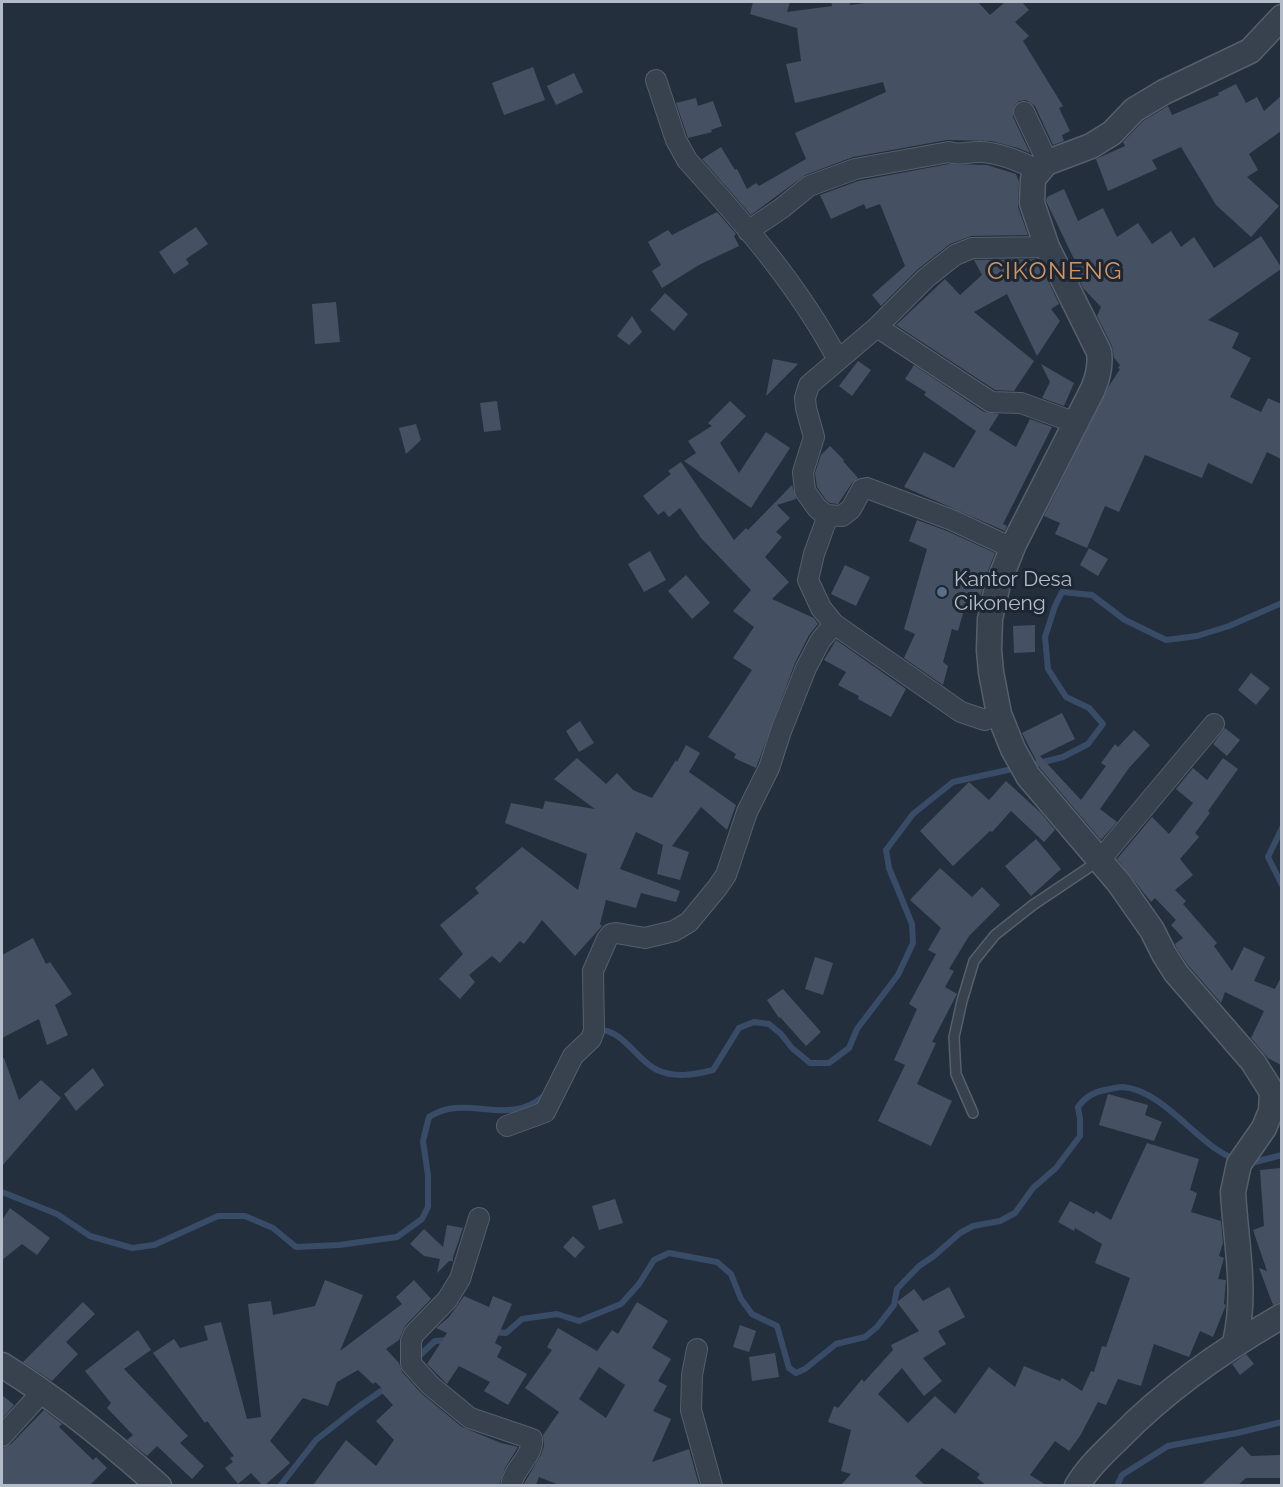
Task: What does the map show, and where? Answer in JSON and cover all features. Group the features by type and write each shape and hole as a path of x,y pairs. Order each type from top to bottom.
{"street":[{"path":"1235,1343 1241,1318 1241,1293 1233,1192 1235,1176 1242,1158 1272,1111 1272,1092 1253,1062 1176,973 1152,930 1119,882 1028,776 1013,749 999,714 991,672 990,619 998,584 1012,548 1076,423 1098,376 1100,363 1099,352 1047,248 1032,203 1033,179 1043,167 1091,146 1112,133 1134,110 1154,98 1250,51 1281,17"},
{"path":"656,80 676,140 687,160 779,266 812,314 838,360"},
{"path":"1024,112 1043,167"},
{"path":"748,231 809,186 866,167 949,152 963,155 969,152 983,152 1043,167"},
{"path":"999,714 985,720 961,712 834,624 821,609 808,580 826,515 805,491 803,471 814,436 808,421 805,398 808,385 877,327 926,278 954,255 972,248 1047,248"},
{"path":"877,327 991,402 1020,403 1076,423"},
{"path":"826,515 842,516 851,508 862,489 867,488 952,520 1012,548"},
{"path":"507,1126 545,1112 573,1056 591,1039 594,1031 592,971 607,939 616,933 645,938 674,931 689,922 726,875 747,812 770,768 781,731 806,668 820,641 834,624"},
{"path":"1100,860 1214,724"},
{"path":"479,1218 460,1279 447,1300 414,1334 411,1341 411,1364 431,1386 470,1418 532,1438 530,1450 515,1471 511,1485"},
{"path":"1077,1485 1100,1456 1148,1408 1235,1343 1281,1316"},
{"path":"697,1349 692,1375 691,1410 712,1485"},
{"path":"2,1365 43,1391 100,1433 159,1485"},
{"path":"2,1436 43,1391"}],"lane":[{"path":"973,1113 956,1074 954,1037 974,961 995,935 1033,905 1100,860"}],"building":[{"path":"753,2 790,2 787,12 832,6 831,2 850,2 850,5 872,2 978,2 990,15 1005,2 1022,2 1029,10 1015,22 1029,36 1023,41 1063,106 1059,108 1070,131 1062,135 1064,141 1053,145 1035,106 1026,100 1019,101 1014,106 1013,117 1030,153 991,141 947,140 853,157 805,175 751,215 702,159 721,147 735,170 737,169 747,189 756,183 759,186 806,159 795,133 886,92 883,82 795,103 786,64 801,61 797,28 750,14"},
{"path":"533,67 545,100 504,115 492,83"},
{"path":"574,73 583,92 556,105 547,86"},
{"path":"1236,84 1246,103 1257,97 1264,111 1281,96 1281,131 1249,154 1258,170 1247,177 1279,206 1251,237 1216,205 1181,147 1152,160 1157,169 1108,191 1096,159 1125,146 1123,142 1143,121 1168,106 1172,115 1219,95 1218,93"},
{"path":"696,98 698,106 713,101 722,126 711,130 712,132 688,138 676,103"},
{"path":"949,164 987,165 1016,174 1019,182 1018,207 1028,235 971,236 950,244 918,269 881,306 872,295 905,266 880,204 866,209 864,204 831,219 820,195 858,181"},
{"path":"1064,189 1078,221 1103,208 1117,237 1138,223 1152,244 1171,231 1181,247 1194,237 1214,268 1261,236 1281,267 1208,320 1239,333 1232,348 1251,358 1230,397 1261,412 1268,398 1281,404 1281,459 1267,452 1252,484 1208,463 1202,478 1145,455 1119,512 1105,506 1087,548 1055,534 1060,523 1044,516 1120,365 1114,358 1112,346 1097,316 1101,307 1083,288 1071,264 1075,261 1046,201 1047,197"},
{"path":"717,212 736,234 734,236 739,246 699,265 662,288 652,271 661,265 648,242 668,230 672,235"},
{"path":"196,227 208,244 186,259 189,264 174,274 159,252"},
{"path":"1036,259 1042,276 1045,274 1059,304 1051,309 1060,321 1037,356 1007,294 974,312 1034,361 1014,391 995,390 896,325 945,279 960,295 982,275 974,260"},
{"path":"665,293 688,314 674,331 650,310"},
{"path":"336,302 340,342 315,344 312,304"},
{"path":"632,316 642,332 629,345 617,336"},
{"path":"773,359 798,364 766,396"},
{"path":"858,361 871,370 852,396 839,386"},
{"path":"1041,364 1074,383 1064,406 1042,398 1050,382"},
{"path":"914,365 984,412 999,414 989,430 1016,447 1030,419 1052,427 1003,524 1007,526 1005,531 904,487 924,452 954,468 976,431 924,395 926,392 905,379"},
{"path":"497,401 501,430 484,432 480,403"},
{"path":"730,401 746,416 720,443 739,473 766,432 790,448 751,508 684,461 696,453 688,441 712,426 708,423"},
{"path":"416,424 421,440 406,454 399,428"},
{"path":"830,446 858,478 838,504 826,500 817,487 815,473 821,455"},
{"path":"681,462 734,540 746,528 748,530 792,485 796,499 777,505 790,518 776,532 782,537 765,557 789,582 772,599 814,618 818,624 809,635 795,663 756,768 734,758 736,754 708,737 752,670 733,658 754,627 733,611 751,590 701,538 680,508 669,517 664,511 658,515 643,496 671,474 668,471"},
{"path":"917,520 995,553 981,595 969,592 958,631 952,629 943,662 948,666 943,685 904,658 915,634 904,629 927,549 909,541"},
{"path":"1089,548 1108,559 1098,576 1080,565"},
{"path":"650,551 666,580 644,592 628,564"},
{"path":"845,565 870,577 856,606 831,594"},
{"path":"686,575 710,603 692,619 668,591"},
{"path":"1035,625 1035,652 1014,653 1013,626"},
{"path":"836,640 906,689 891,717 838,685 846,672 824,660"},
{"path":"1251,673 1270,688 1256,705 1238,690"},
{"path":"1062,713 1075,739 1040,756 1081,800 1106,766 1101,763 1115,744 1118,747 1134,730 1150,745 1129,768 1100,809 1117,822 1101,840 1040,768 1022,733"},
{"path":"580,721 594,743 579,752 566,731"},
{"path":"1225,728 1240,740 1227,756 1213,744"},
{"path":"686,745 700,753 689,772 736,805 727,830 701,807 672,846 689,852 680,880 657,874 663,845 636,832 620,869 680,891 676,902 641,893 636,908 606,900 600,924 602,926 575,956 542,920 524,944 520,941 500,963 492,956 469,975 475,982 460,999 439,979 463,954 440,925 479,893 475,888 522,847 578,890 587,854 505,823 511,803 543,809 545,801 595,809 554,779 577,758 606,784 617,773 633,790 652,798"},
{"path":"1223,758 1238,769 1195,833 1199,837 1180,859 1193,875 1175,890 1186,901 1183,904 1217,943 1214,946 1232,971 1244,947 1265,957 1254,981 1275,989 1281,977 1281,1065 1268,1058 1251,1038 1264,1011 1225,992 1221,1003 1187,964 1176,947 1175,944 1183,938 1171,925 1176,920 1155,898 1151,902 1117,859 1152,817 1169,834 1193,803 1176,789 1193,768 1207,780"},
{"path":"1006,781 1041,813 1055,830 1044,842 1011,811 992,832 990,831 953,866 920,831 969,782 989,800"},
{"path":"1036,839 1061,869 1031,896 1005,866"},
{"path":"940,868 972,897 982,887 1000,905 969,936 949,969 954,971 945,987 957,994 932,1042 936,1043 917,1084 952,1101 931,1146 878,1121 905,1065 894,1060 917,1009 909,1004 936,954 928,950 941,928 910,900"},
{"path":"33,938 46,964 50,962 72,994 55,1005 68,1035 47,1045 39,1019 2,1038 2,955"},
{"path":"815,957 833,963 823,995 805,989"},
{"path":"783,989 821,1032 806,1046 779,1018 767,1000"},
{"path":"2,1058 4,1058 19,1100 41,1080 61,1098 2,1166"},
{"path":"93,1068 104,1085 76,1111 64,1094"},
{"path":"1108,1094 1148,1105 1145,1115 1162,1122 1154,1141 1099,1125"},
{"path":"1147,1143 1199,1159 1190,1190 1197,1193 1191,1212 1221,1221 1223,1243 1219,1256 1224,1258 1218,1279 1226,1280 1224,1304 1226,1305 1213,1337 1200,1331 1189,1357 1154,1344 1141,1386 1118,1379 1106,1405 1098,1402 1080,1436 1069,1451 1055,1441 1030,1475 1046,1485 986,1485 977,1478 980,1474 942,1448 915,1476 925,1485 841,1485 851,1474 841,1471 851,1430 828,1422 834,1406 838,1408 862,1379 864,1382 893,1350 891,1345 919,1331 897,1302 914,1289 923,1301 949,1287 965,1317 938,1331 946,1344 923,1358 942,1381 924,1396 902,1368 878,1394 908,1423 935,1396 955,1414 989,1367 1015,1387 1024,1366 1060,1381 1062,1378 1082,1391 1091,1371 1094,1372 1102,1346 1106,1347 1130,1278 1095,1263 1102,1244 1075,1228 1074,1231 1058,1222 1070,1201 1094,1214 1096,1211 1111,1220"},
{"path":"1281,1168 1281,1302 1273,1305 1259,1268 1267,1271 1253,1230 1264,1226 1260,1170"},
{"path":"615,1199 623,1223 599,1230 592,1206"},
{"path":"10,1208 50,1238 37,1255 22,1244 2,1260 2,1220"},
{"path":"447,1225 463,1228 453,1261 449,1261 437,1273 440,1259 424,1256 410,1244 424,1229 443,1247"},
{"path":"573,1236 585,1247 575,1258 563,1247"},
{"path":"325,1280 363,1295 340,1351 402,1304 396,1297 414,1280 431,1299 405,1326 399,1340 386,1349 399,1363 402,1372 422,1394 462,1427 501,1443 518,1447 505,1468 499,1485 313,1485 346,1440 376,1466 394,1440 376,1421 393,1405 381,1392 383,1389 375,1382 373,1384 358,1370 337,1382 328,1406 303,1398 270,1441 290,1463 265,1485 262,1485 251,1473 238,1484 225,1468 233,1462 230,1458 234,1456 207,1421 205,1423 153,1353 174,1339 180,1348 208,1340 204,1326 221,1322 247,1419 261,1417 248,1304 271,1301 273,1315 315,1306"},
{"path":"464,1296 489,1307 493,1296 512,1304 495,1343 502,1347 497,1357 527,1374 508,1405 484,1391 490,1382 459,1366 447,1384 427,1364 447,1333 436,1328 449,1317"},
{"path":"83,1302 95,1314 66,1342 78,1354 52,1381 23,1362"},
{"path":"637,1302 668,1321 652,1348 671,1359 658,1381 667,1386 653,1411 671,1419 652,1462 689,1449 699,1485 559,1485 539,1477 536,1485 523,1485 541,1455 544,1446 543,1435 559,1412 525,1388 552,1350 547,1347 558,1328 597,1351 612,1330 618,1334","holes":["599,1367 625,1385 606,1418 579,1399"]},
{"path":"740,1325 756,1331 749,1352 733,1347"},
{"path":"138,1330 151,1350 124,1369 188,1436 180,1443 204,1466 192,1479 157,1446 147,1456 127,1440 133,1435 107,1408 111,1403 85,1371"},
{"path":"775,1353 779,1377 752,1381 749,1357"},
{"path":"1246,1354 1254,1364 1240,1375 1232,1364"},
{"path":"2,1395 14,1405 2,1419"},
{"path":"44,1410 62,1424 59,1427 93,1460 96,1457 107,1468 90,1485 2,1485 2,1448 11,1444"},
{"path":"1242,1446 1251,1456 1281,1455 1281,1478 1246,1478 1238,1485 1201,1485"}],"waterway":[{"path":"1027,766 1063,757 1088,744 1103,724 1089,708 1066,697 1048,669 1045,637 1062,592 1092,595 1125,620 1166,640 1197,636 1229,626 1282,603"},
{"path":"596,1030 605,1030 614,1034 657,1070 678,1075 713,1070 739,1028 754,1022 769,1024 810,1063 829,1063 849,1048 857,1029 898,975 913,943 912,924 889,868 886,850 913,814 953,782 1017,768"},
{"path":"1282,828 1268,857 1282,885"},
{"path":"494,1332 506,1333 522,1319 557,1314 579,1321 621,1304 639,1284 654,1260 669,1253 717,1262 731,1274 741,1299 752,1314 777,1326 789,1368 796,1373 805,1369 836,1344 865,1337 877,1327 894,1305 897,1289 919,1266 960,1233 973,1226 1000,1221 1015,1213 1033,1188 1056,1168 1080,1136 1078,1107 1093,1094 1123,1087 1148,1095 1216,1149 1237,1159"},
{"path":"2,1192 57,1214 90,1236 132,1248 154,1245 218,1216 245,1216 273,1228 296,1247 339,1245 397,1237 422,1219 428,1207 428,1175 423,1141 429,1117 443,1110 458,1108 516,1109 531,1105 545,1095"},
{"path":"1250,1161 1255,1162 1282,1155"},
{"path":"416,1359 435,1341 449,1340"},
{"path":"280,1486 316,1440 387,1387"},
{"path":"1117,1486 1122,1475 1168,1446 1282,1422"}],"place":[{"name":"Kantor Desa Cikoneng","path":"942,592"}],"district":[{"name":"CIKONENG","path":"1055,272"}]}
